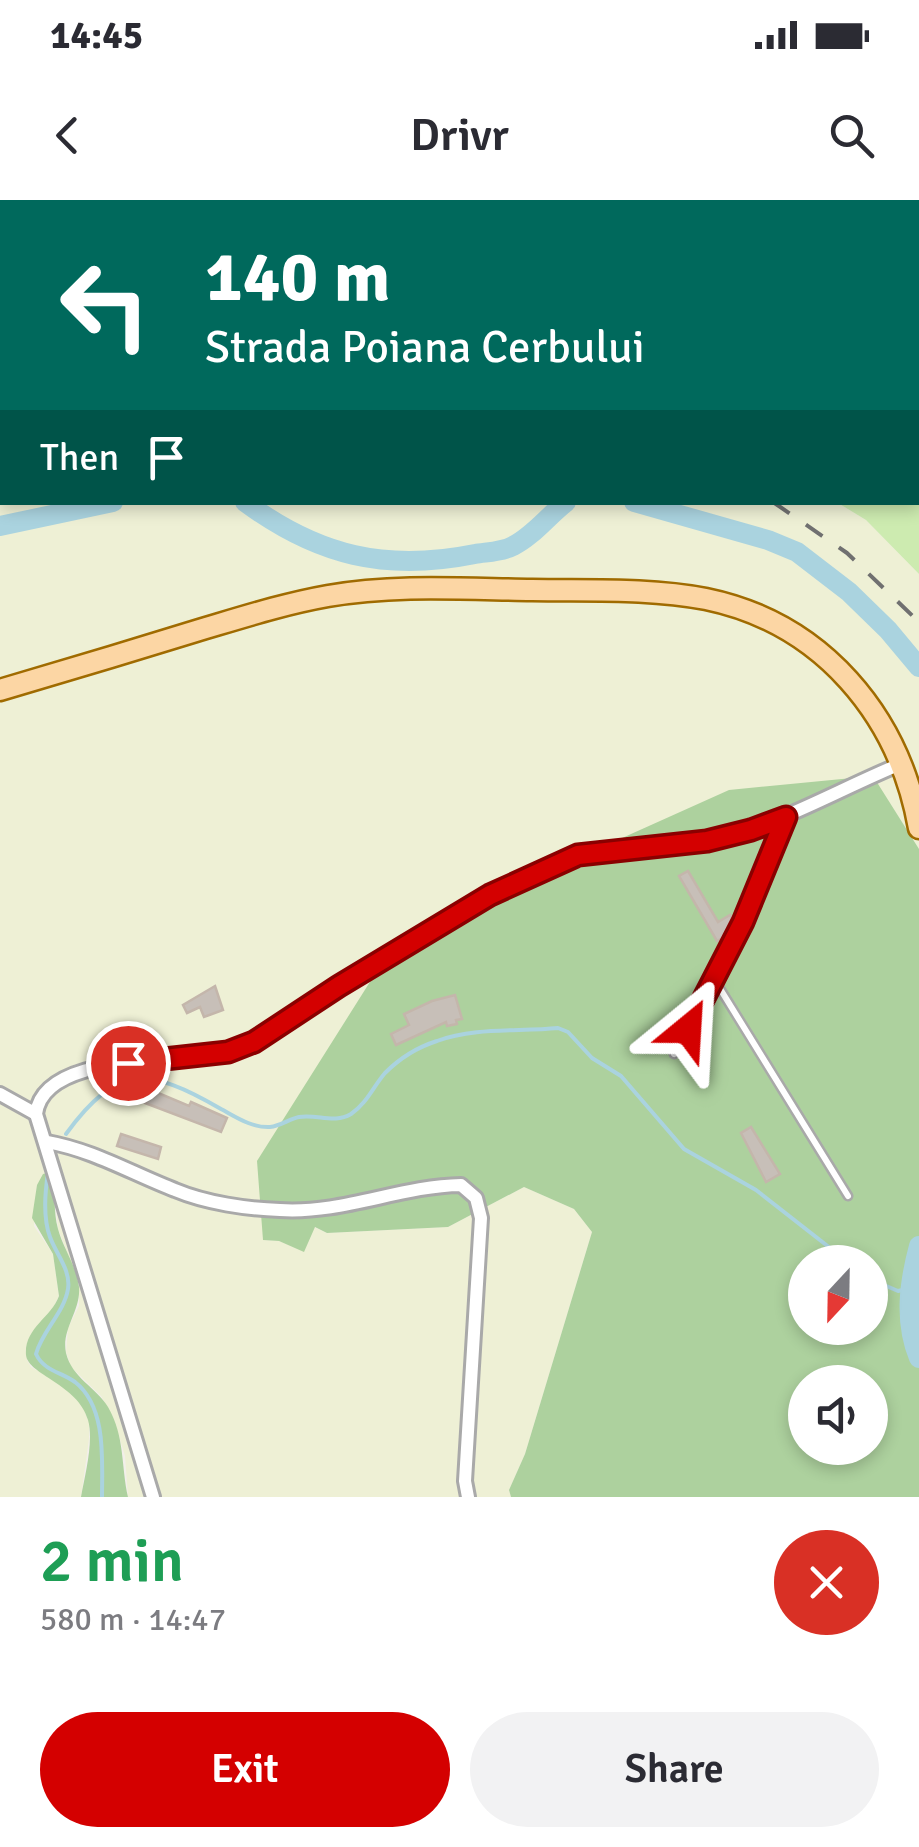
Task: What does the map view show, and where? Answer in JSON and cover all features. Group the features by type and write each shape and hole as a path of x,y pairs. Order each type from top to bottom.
{"main road":[{"path":"0,690 272,608 328,596 418,590 665,594 737,608 765,619 806,643 833,665 862,695 903,763 919,828"}],"street":[{"path":"153,1497 36,1114 44,1093 57,1082 99,1068 228,1052 254,1042 438,926 578,855 707,841 751,830 903,763"},
{"path":"0,1094 36,1114"},
{"path":"47,1142 74,1147 180,1192 280,1210 336,1208 441,1185 461,1185 476,1198 481,1218 465,1480 468,1497"}],"lane":[{"path":"674,1054 743,922 786,817"},
{"path":"714,978 848,1196"}],"green space":[{"path":"0,505 841,505 866,520 919,574 919,849 872,776 264,1240 279,1241 304,1251 314,1227 327,1233 448,1227 524,1187 574,1209 592,1232 525,1454 509,1490 511,1497 128,1497 125,1456 113,1417 101,1396 71,1367 66,1352 68,1328 79,1306 79,1282 58,1229 55,1188 37,1185 34,1226 53,1254 59,1296 27,1360 31,1367 80,1400 89,1422 89,1439 81,1497 0,1497"},
{"path":"841,505 919,505 919,574 866,520"},
{"path":"873,776 919,849 919,1497 511,1497 509,1490 525,1454 592,1232 574,1209 524,1187 448,1227 327,1233 315,1227 304,1252 279,1241 263,1240 257,1161 397,939 729,790"},
{"path":"47,1173 52,1175 58,1229 79,1287 66,1336 66,1353 73,1369 103,1400 113,1418 128,1497 81,1497 89,1448 88,1420 74,1397 35,1369 26,1355 29,1337 59,1296 53,1254 32,1218 37,1185"}],"building":[{"path":"688,871 718,922 730,915 735,923 717,941 679,876"},
{"path":"215,986 223,1010 204,1017 200,1007 187,1013 183,1005"},
{"path":"455,995 462,1019 456,1020 457,1024 447,1026 446,1022 396,1045 391,1034 409,1025 404,1014"},
{"path":"151,1090 227,1118 221,1132 145,1103"},
{"path":"751,1127 780,1174 766,1182 741,1133"},
{"path":"121,1134 161,1147 158,1159 117,1146"}],"waterway":[{"path":"0,526 99,505"},
{"path":"250,505 326,547 382,560 412,561 509,548 563,505"},
{"path":"645,505 797,552 849,592 919,667"},
{"path":"66,1134 102,1095 118,1084 136,1080 174,1085 257,1126 274,1126 306,1116 338,1118 357,1110 396,1063 430,1044 466,1034 558,1028 568,1032 592,1058 621,1076 684,1149 756,1190 826,1245"},
{"path":"48,1173 46,1222 65,1269 68,1289 36,1354 48,1368 75,1382 93,1405 102,1451 102,1497"},
{"path":"919,1246 910,1302 911,1331 919,1358"},
{"path":"888,1287 898,1291 911,1288"}],"railway":[{"path":"777,505 847,553 919,622"}],"route":[{"path":"128,1063 228,1052 254,1042 490,895 578,855 707,841 786,817 743,922 688,1029"}]}
